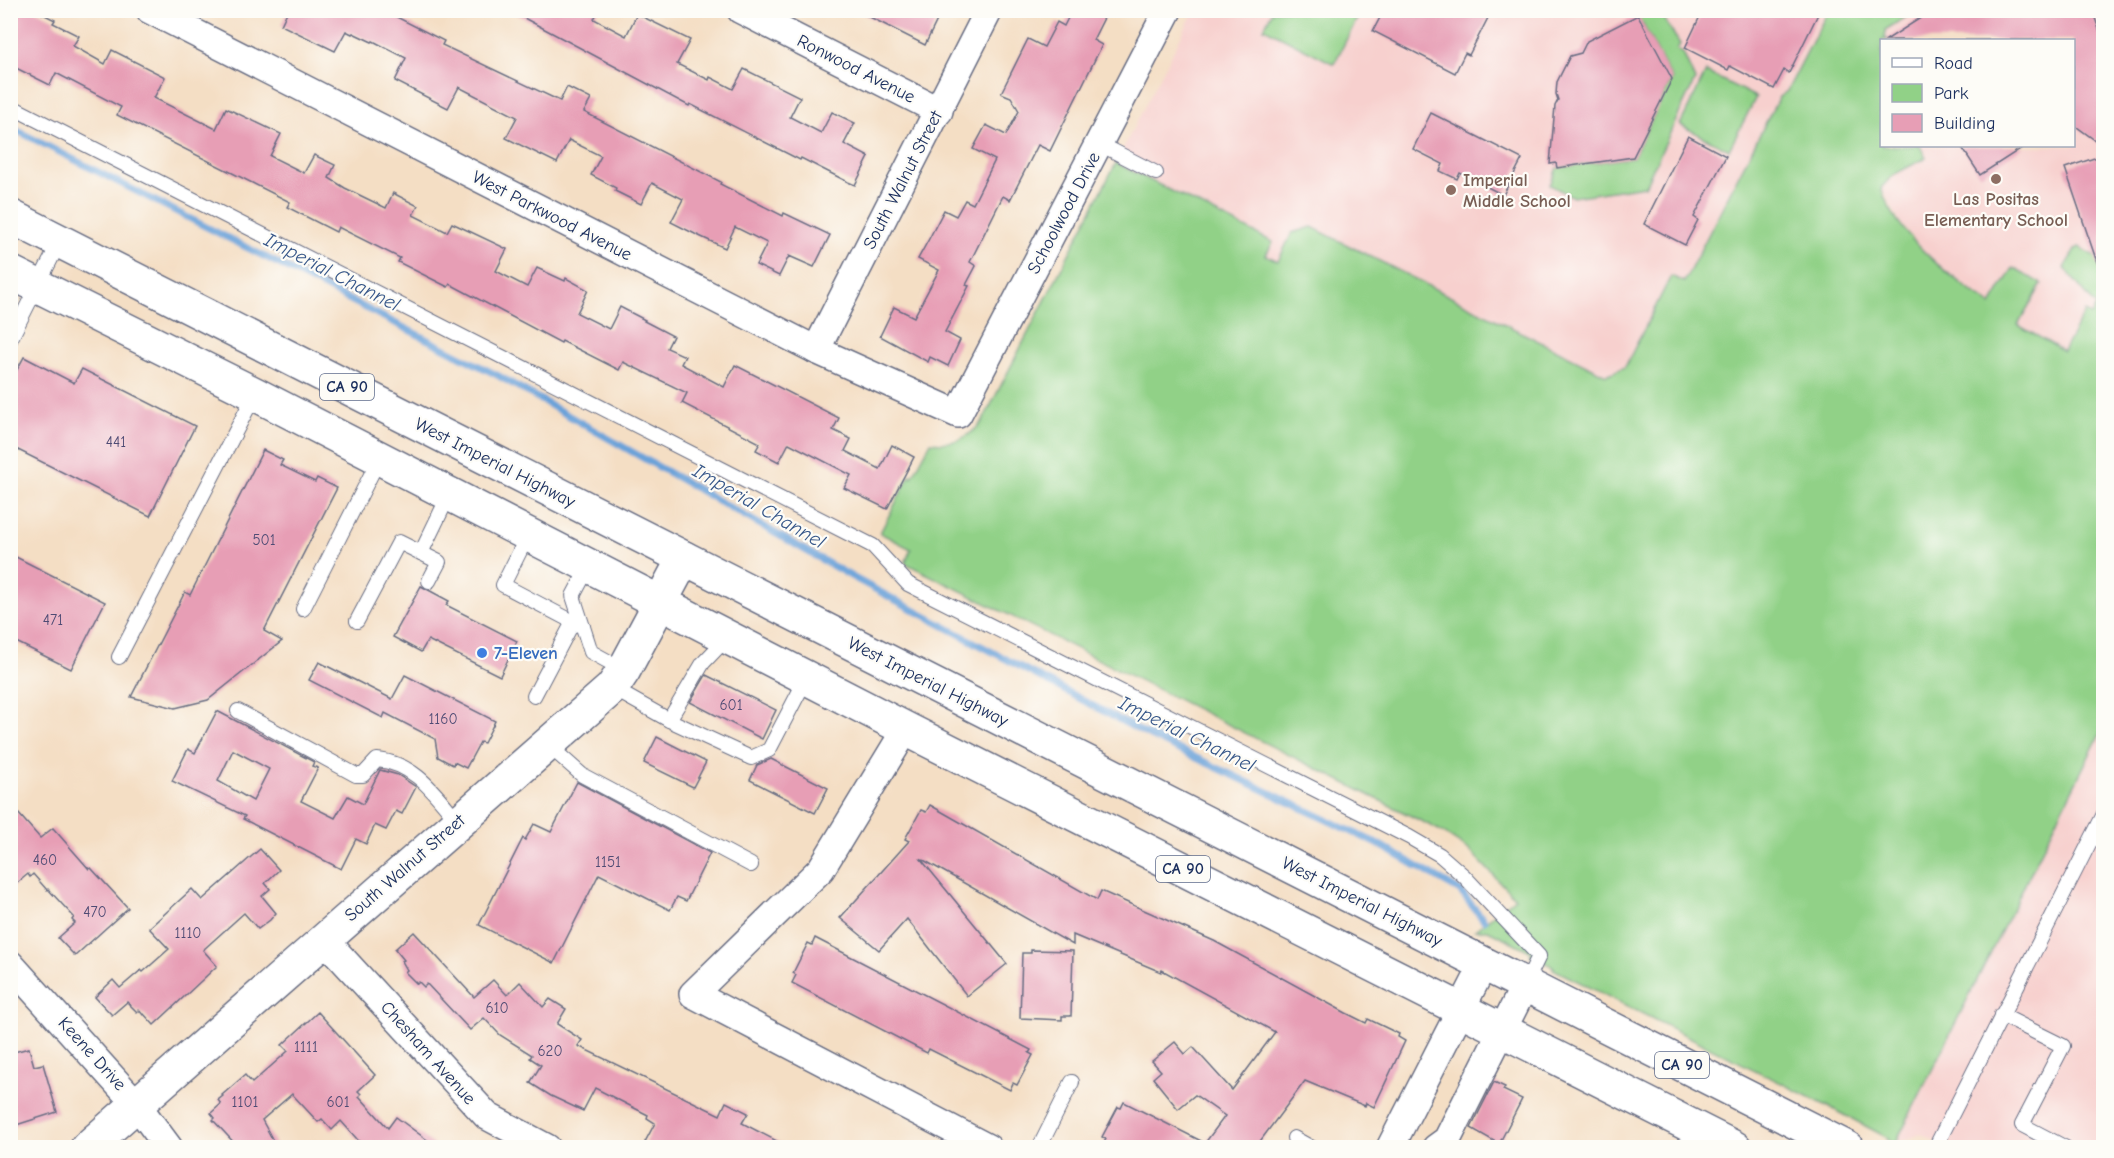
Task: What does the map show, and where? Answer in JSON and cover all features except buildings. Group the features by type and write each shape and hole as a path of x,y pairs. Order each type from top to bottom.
{"main road":[{"name":"West Imperial Highway","path":"10,216 1525,985 1804,1138 1846,1148"},
{"name":"CA 90","path":"24,279 255,394 906,729 1735,1148"},
{"name":"South Walnut Street","path":"87,1148 618,679 684,558"}],"street":[{"name":"West Parkwood Avenue","path":"150,10 816,350 958,414"},
{"name":"Ronwood Avenue","path":"741,10 939,111"},
{"name":"South Walnut Street","path":"816,350 989,10"},
{"name":"Schoolwood Drive","path":"958,414 1168,10"},
{"path":"906,729 821,869 693,994 988,1148"},
{"name":"Chesham Avenue","path":"324,939 486,1116 547,1148"},
{"name":"Keene Drive","path":"10,964 137,1105 169,1148"},
{"path":"1390,1148 1484,964"},
{"path":"1448,1145 1525,985"}],"lane":[{"path":"10,106 873,546 908,584 1409,837 1440,855 1464,876 1539,956 1525,985"},
{"path":"1100,144 1156,173"},
{"path":"10,340 24,279 60,241"},
{"path":"118,657 255,394"},
{"path":"303,609 379,459"},
{"path":"421,553 449,495"},
{"path":"528,535 503,585 578,625"},
{"path":"357,621 399,542 439,562 429,580"},
{"path":"589,566 573,596 578,625 591,652 618,679 669,720 751,758 769,750 807,678"},
{"path":"534,696 578,625"},
{"path":"669,720 703,663 728,637"},
{"path":"238,711 356,775 363,775 377,760 400,765 423,779 458,821"},
{"path":"547,744 582,775 751,864"},
{"path":"1935,1148 2103,814"},
{"path":"2001,1015 2063,1046 2022,1125 2066,1148"},
{"path":"1038,1148 1072,1083"},
{"path":"1294,1138 1312,1148"}],"shaded area":[{"name":"Imperial Middle School","path":"1194,11 1828,11 1787,91 1779,97 1763,127 1684,282 1671,276 1625,367 1606,376 1312,228 1292,233 1278,261 1266,255 1272,242 1116,162"},
{"name":"Las Positas Elementary School","path":"1916,11 2103,11 2103,261 2079,247 2096,306 2091,315 2085,313 2063,351 2018,326 2042,284 1991,305 1967,289 1926,254 1900,222 1881,187 1893,175 1926,158 1920,147 2075,147 2075,39 1887,39 1885,31"},
{"path":"2103,728 2103,1147 1946,1147 1921,1134 1895,1144"}],"green space":[{"path":"1273,10 1361,11 1334,64 1264,28"},
{"path":"1647,11 1659,11 1680,44 1677,50 1683,53 1695,80 1645,186 1573,197 1550,185 1557,168 1633,157 1672,79 1638,15"},
{"path":"1828,11 1916,11 1885,30 1887,39 1880,39 1880,147 1920,147 1926,158 1893,175 1881,188 1888,206 1899,223 1943,269 1991,305 2013,268 2042,284 2018,325 2063,351 2085,312 2091,315 2096,306 2064,268 2079,247 2103,261 2103,728 1895,1144 1841,1113 1553,969 1554,967 1530,955 1532,952 1488,930 1475,930 1515,898 1469,850 1439,830 905,563 911,549 880,533 910,475 912,477 931,442 946,443 959,440 971,433 982,422 1116,163 1273,242 1266,255 1278,261 1292,233 1312,227 1606,375 1625,367 1671,276 1684,282 1779,97 1787,91"},
{"path":"1706,72 1756,97 1729,150 1680,125"}],"waterway":[{"name":"Imperial Channel","path":"10,127 497,375 854,578 1148,735 1380,845 1460,891 1484,920"}],"place":[{"name":"Las Positas Elementary School","path":"1996,179"},
{"name":"Imperial Middle School","path":"1451,190"},
{"name":"7-Eleven","path":"482,653"}]}
